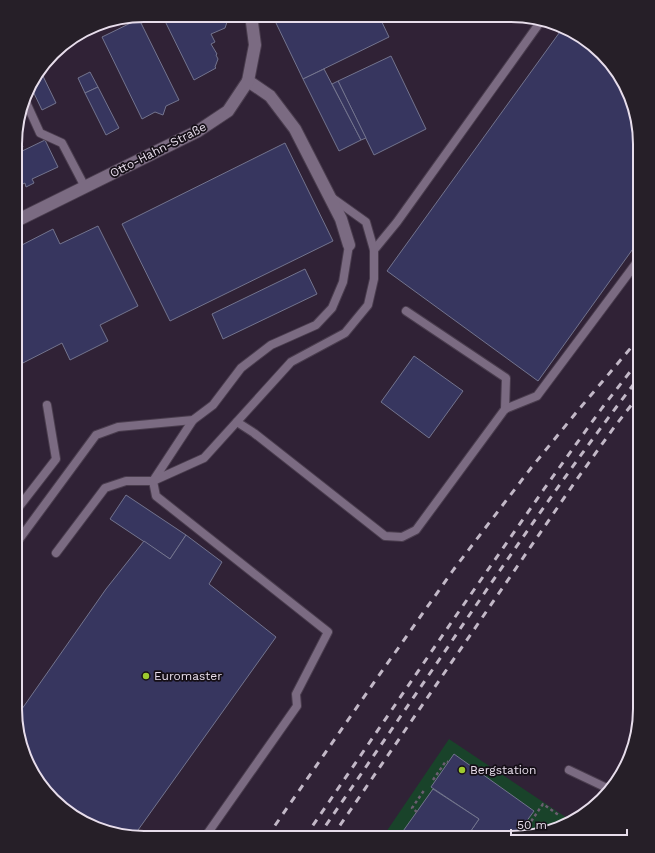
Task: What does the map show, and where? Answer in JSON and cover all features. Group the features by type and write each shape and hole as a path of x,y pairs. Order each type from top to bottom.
{"street":[{"name":"Otto-Hahn-Straße","path":"22,218 198,131 228,111 248,81 255,45 252,22"},
{"path":"248,81 270,96 295,129 341,219 349,245"}],"lane":[{"path":"374,250 396,222 538,25"},
{"path":"28,106 40,133 62,143 85,187"},
{"path":"56,553 105,488 126,481 153,481 204,458 291,362 345,333 368,305 374,280 374,250 366,222 329,196"},
{"path":"209,831 298,706 296,694 328,632 156,496 153,481 194,420 213,404 241,368 270,345 316,325 332,308 343,282 349,245"},
{"path":"237,422 254,433 385,536 402,537 416,530 505,409 537,396 633,267"},
{"path":"406,311 506,378 505,409"},
{"path":"22,503 56,459 46,405"},
{"path":"22,535 96,435 118,427 194,420"},
{"path":"569,770 605,786"}],"path":[{"path":"433,780 446,761 448,762"},
{"path":"417,812 412,808 425,789"},
{"path":"525,830 543,804 560,816"}],"green space":[{"name":"Bergstation","path":"449,739 566,817 550,825 519,831 387,831"}],"building":[{"path":"141,22 179,100 166,106 163,115 155,112 142,119 102,37 131,23"},
{"path":"165,22 227,22 225,28 211,34 215,42 211,44 217,54 218,59 216,68 194,80"},
{"path":"382,22 389,37 303,79 276,23"},
{"path":"560,32 579,43 591,52 612,76 627,105 629,113 633,144 633,249 538,381 387,271"},
{"path":"391,56 426,129 374,155 338,81"},
{"path":"324,69 361,140 339,151 303,79"},
{"path":"90,72 98,87 85,93 78,78"},
{"path":"43,76 56,103 42,110 33,92"},
{"path":"338,81 366,138 361,140 332,84"},
{"path":"98,87 119,128 106,135 85,93"},
{"path":"45,140 58,167 32,179 34,183 26,187 25,183 22,184 22,151"},
{"path":"285,143 333,241 170,321 122,224"},
{"path":"98,226 138,306 100,325 108,341 70,360 62,343 22,363 22,245 53,229 60,244"},
{"path":"305,269 317,294 223,339 212,314"},
{"path":"414,356 463,391 429,438 381,402"},
{"path":"126,495 186,535 170,559 110,519"},
{"name":"Euromaster","path":"186,535 222,562 209,584 276,637 138,831 128,830 97,822 83,815 64,801 52,789 43,777 28,748 24,733 22,709 106,589 144,541 170,559"},
{"path":"454,754 534,811 519,831 471,831 479,819 431,787"},
{"path":"433,789 479,819 471,831 403,831"}],"railway":[{"path":"271,831 454,569 531,468 633,345"},
{"path":"309,831 544,489 602,408 633,368"},
{"path":"322,831 487,589 573,466 633,385"},
{"path":"336,831 575,482 633,403"}],"place":[{"name":"Euromaster","path":"146,676"},
{"name":"Bergstation","path":"462,770"}]}
